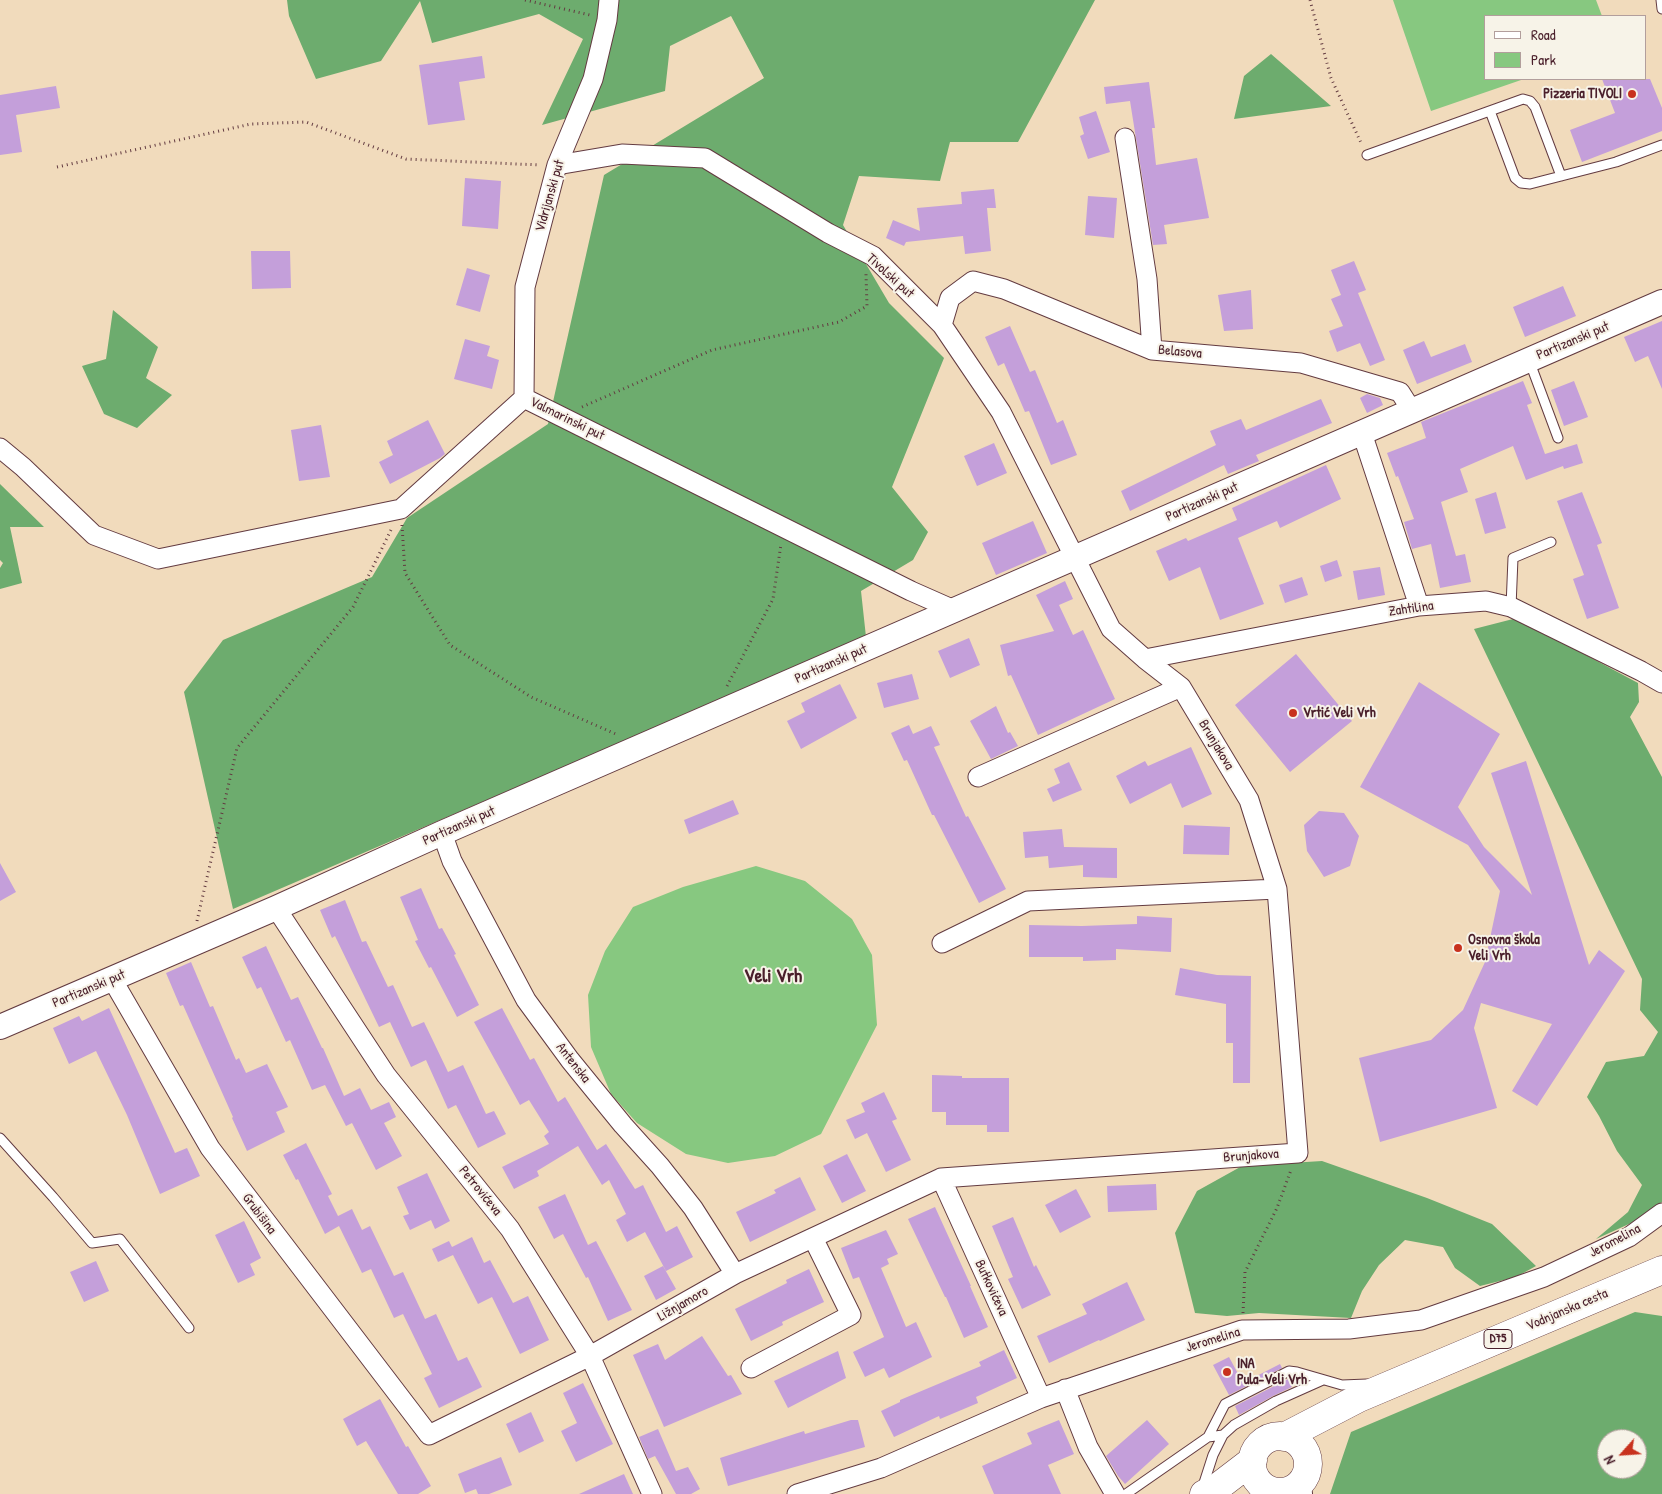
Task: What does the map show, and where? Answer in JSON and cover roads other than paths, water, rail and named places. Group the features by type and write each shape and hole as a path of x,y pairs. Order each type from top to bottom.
{"main road":[{"name":"Vodnjanska cesta","path":"1284,1437 1334,1410 1402,1379 1662,1270"},
{"path":"1307,1457 1334,1410"},
{"name":"D75","path":"1207,1491 1253,1460 1256,1450 1264,1442 1273,1437 1284,1437"},
{"path":"1207,1491 1283,1490 1304,1478 1308,1468 1307,1457 1302,1447 1294,1440 1284,1437"},
{"path":"1253,1460 1256,1478 1283,1490"}],"street":[{"name":"Vidrijanski put","path":"524,398 525,287 557,166 592,79 607,20 609,0"},
{"path":"1125,138 1147,279 1152,350"},
{"name":"Tivolski put","path":"557,166 622,154 705,158 828,233 873,256 942,325 1001,412 1074,558"},
{"name":"Belasova","path":"942,325 950,298 972,281 1004,289 1152,350 1301,363 1400,392 1412,411"},
{"name":"Partizanski put","path":"0,1028 276,908 442,833 1662,302"},
{"name":"Valmarinski put","path":"0,448 23,466 94,536 158,559 401,509 524,398 911,591 954,610"},
{"path":"1362,432 1419,606"},
{"name":"Brunjakova","path":"940,1178 1298,1153 1277,890 1249,800 1181,686 1145,659 1112,630 1074,558"},
{"name":"Zahtilina","path":"1145,659 1419,606 1486,601 1511,607 1662,683"},
{"path":"978,777 1181,686"},
{"name":"Antenska","path":"442,833 452,861 526,1000 570,1060 693,1208 735,1274"},
{"path":"942,944 1028,901 1277,890"},
{"name":"Petrovićeva","path":"276,908 386,1075 510,1229 590,1356 652,1494"},
{"name":"Grubišina","path":"112,978 210,1148 429,1435"},
{"name":"Ližnjamoro","path":"429,1435 590,1356 735,1274 940,1178"},
{"name":"Butkovićeva","path":"940,1178 1040,1398"},
{"name":"Jeromelina","path":"797,1494 881,1468 1040,1398 1242,1330 1348,1329 1421,1320 1544,1277 1629,1237 1662,1213"},
{"path":"751,1368 851,1314 813,1238"},
{"path":"1065,1389 1088,1447 1115,1494"}],"lane":[{"path":"1661,0 1662,9"},
{"path":"1367,155 1523,99 1530,101 1535,107 1562,176"},
{"path":"1490,111 1516,178 1520,183 1530,184 1616,162 1662,145"},
{"path":"1529,360 1558,438"},
{"path":"1511,607 1512,558 1551,542"},
{"path":"0,1138 92,1243 120,1239 189,1328"},
{"path":"1208,1437 1225,1404 1289,1371 1342,1385 1364,1385 1402,1379"},
{"path":"1207,1491 1213,1455 1223,1435 1234,1425 1276,1401 1323,1380"},
{"path":"1126,1494 1208,1437 1223,1435"}],"place":[{"name":"Pizzeria TIVOLI","path":"1632,94"},
{"name":"Vrtić Veli Vrh","path":"1293,713"},
{"name":"Osnovna škola Veli Vrh","path":"1458,948"},
{"name":"INA Pula-Veli Vrh","path":"1227,1372"}],"district":[{"name":"Veli Vrh","path":"773,977"}]}
